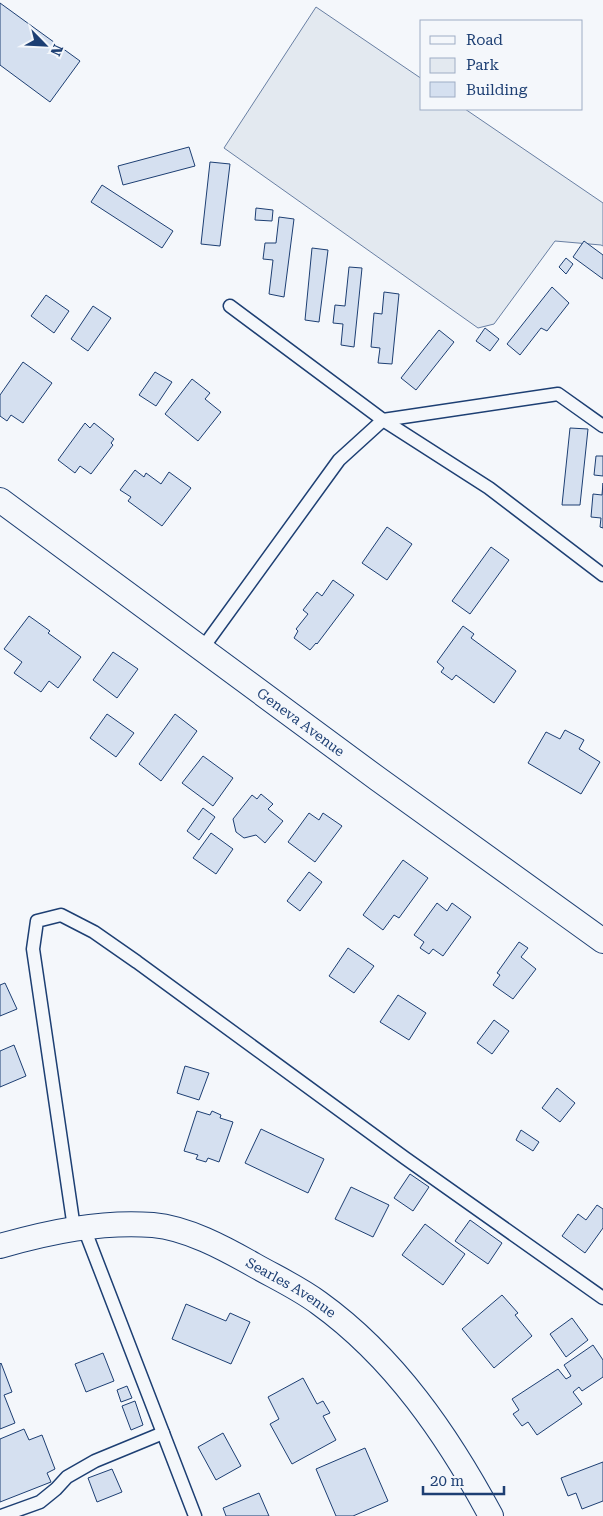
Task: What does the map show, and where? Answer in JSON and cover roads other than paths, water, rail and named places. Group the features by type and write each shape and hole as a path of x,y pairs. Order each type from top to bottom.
{"street":[{"name":"Geneva Avenue","path":"0,500 378,779 603,941"},
{"name":"Searles Avenue","path":"0,1246 37,1235 79,1228 125,1224 155,1225 180,1231 219,1245 318,1302 362,1337 421,1405 464,1469 491,1516"}],"lane":[{"path":"230,306 383,420 489,488 603,575"},
{"path":"202,649 339,460 383,420 558,394 603,426"},
{"path":"195,1516 79,1228 33,949 37,921 61,915 94,932 405,1158 603,1298"},
{"path":"1,1516 40,1502 68,1477 95,1461 163,1433"}]}
